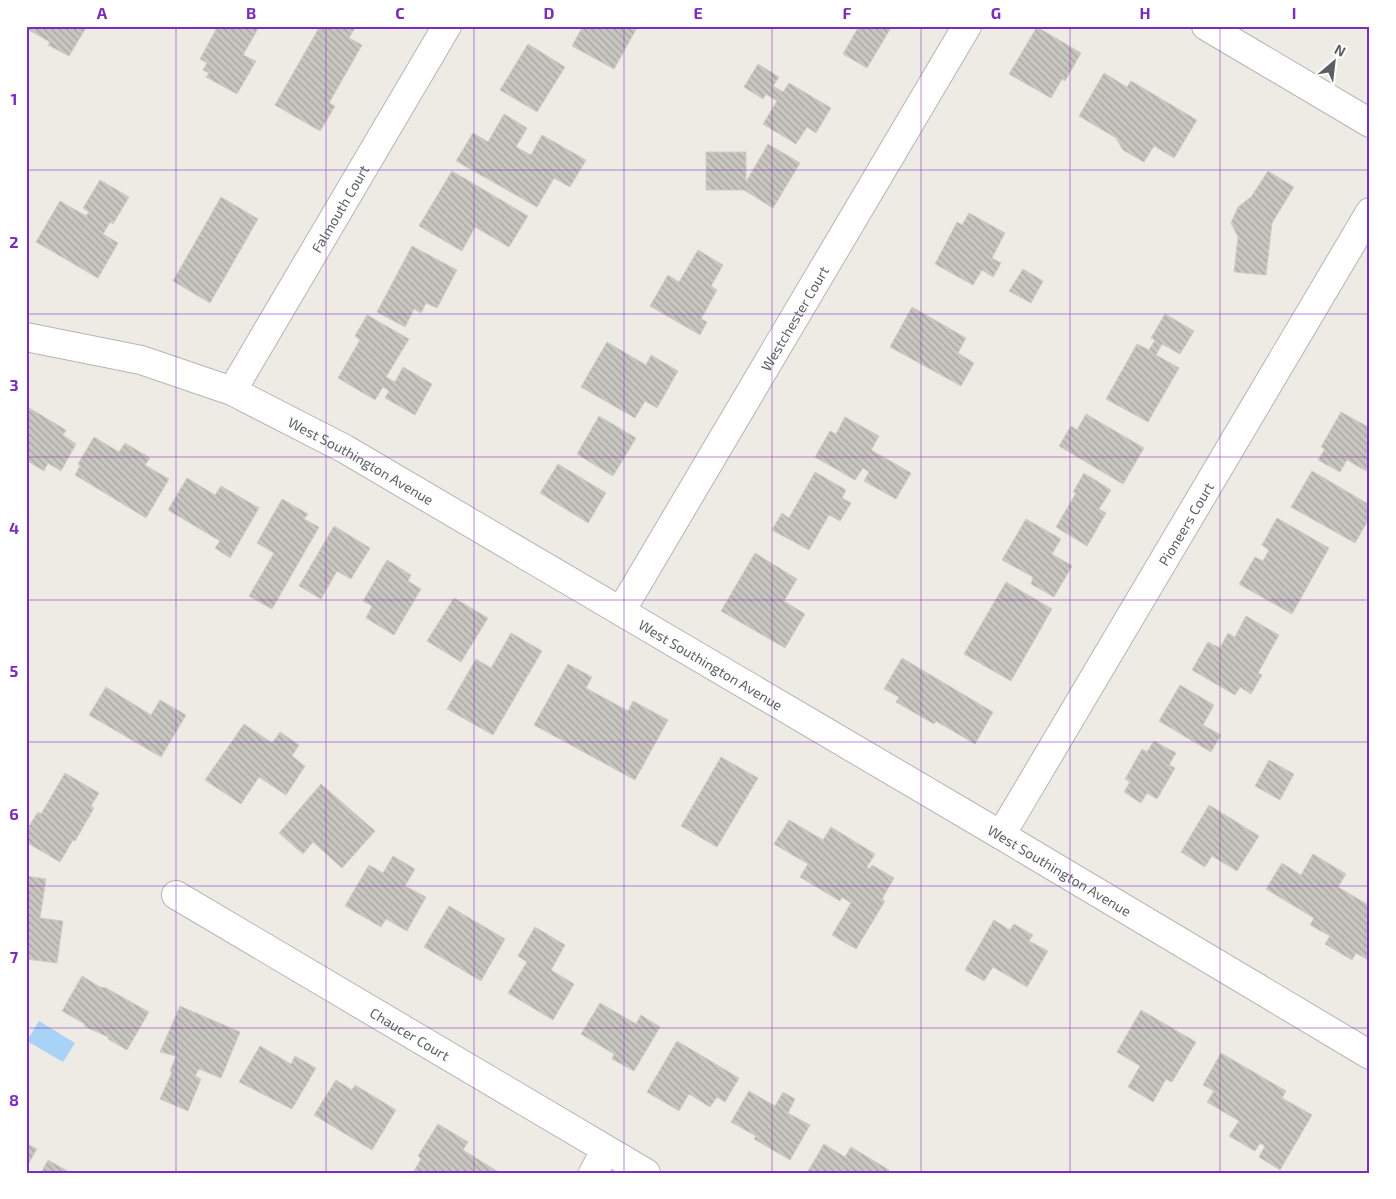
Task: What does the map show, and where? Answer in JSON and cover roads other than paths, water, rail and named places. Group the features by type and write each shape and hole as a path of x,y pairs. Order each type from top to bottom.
{"street":[{"name":"Falmouth Court","path":"232,391 447,26"},
{"name":"Westchester Court","path":"621,611 967,26"},
{"path":"1206,26 1370,123"},
{"name":"Pioneers Court","path":"1001,835 1370,212"},
{"name":"West Southington Avenue","path":"26,337 141,360 232,391 345,449 1001,835 1370,1055"},
{"name":"Chaucer Court","path":"176,895 646,1173"},
{"path":"593,1173 606,1150"}],"water":[{"path":"39,1021 75,1043 63,1062 27,1041"}]}
